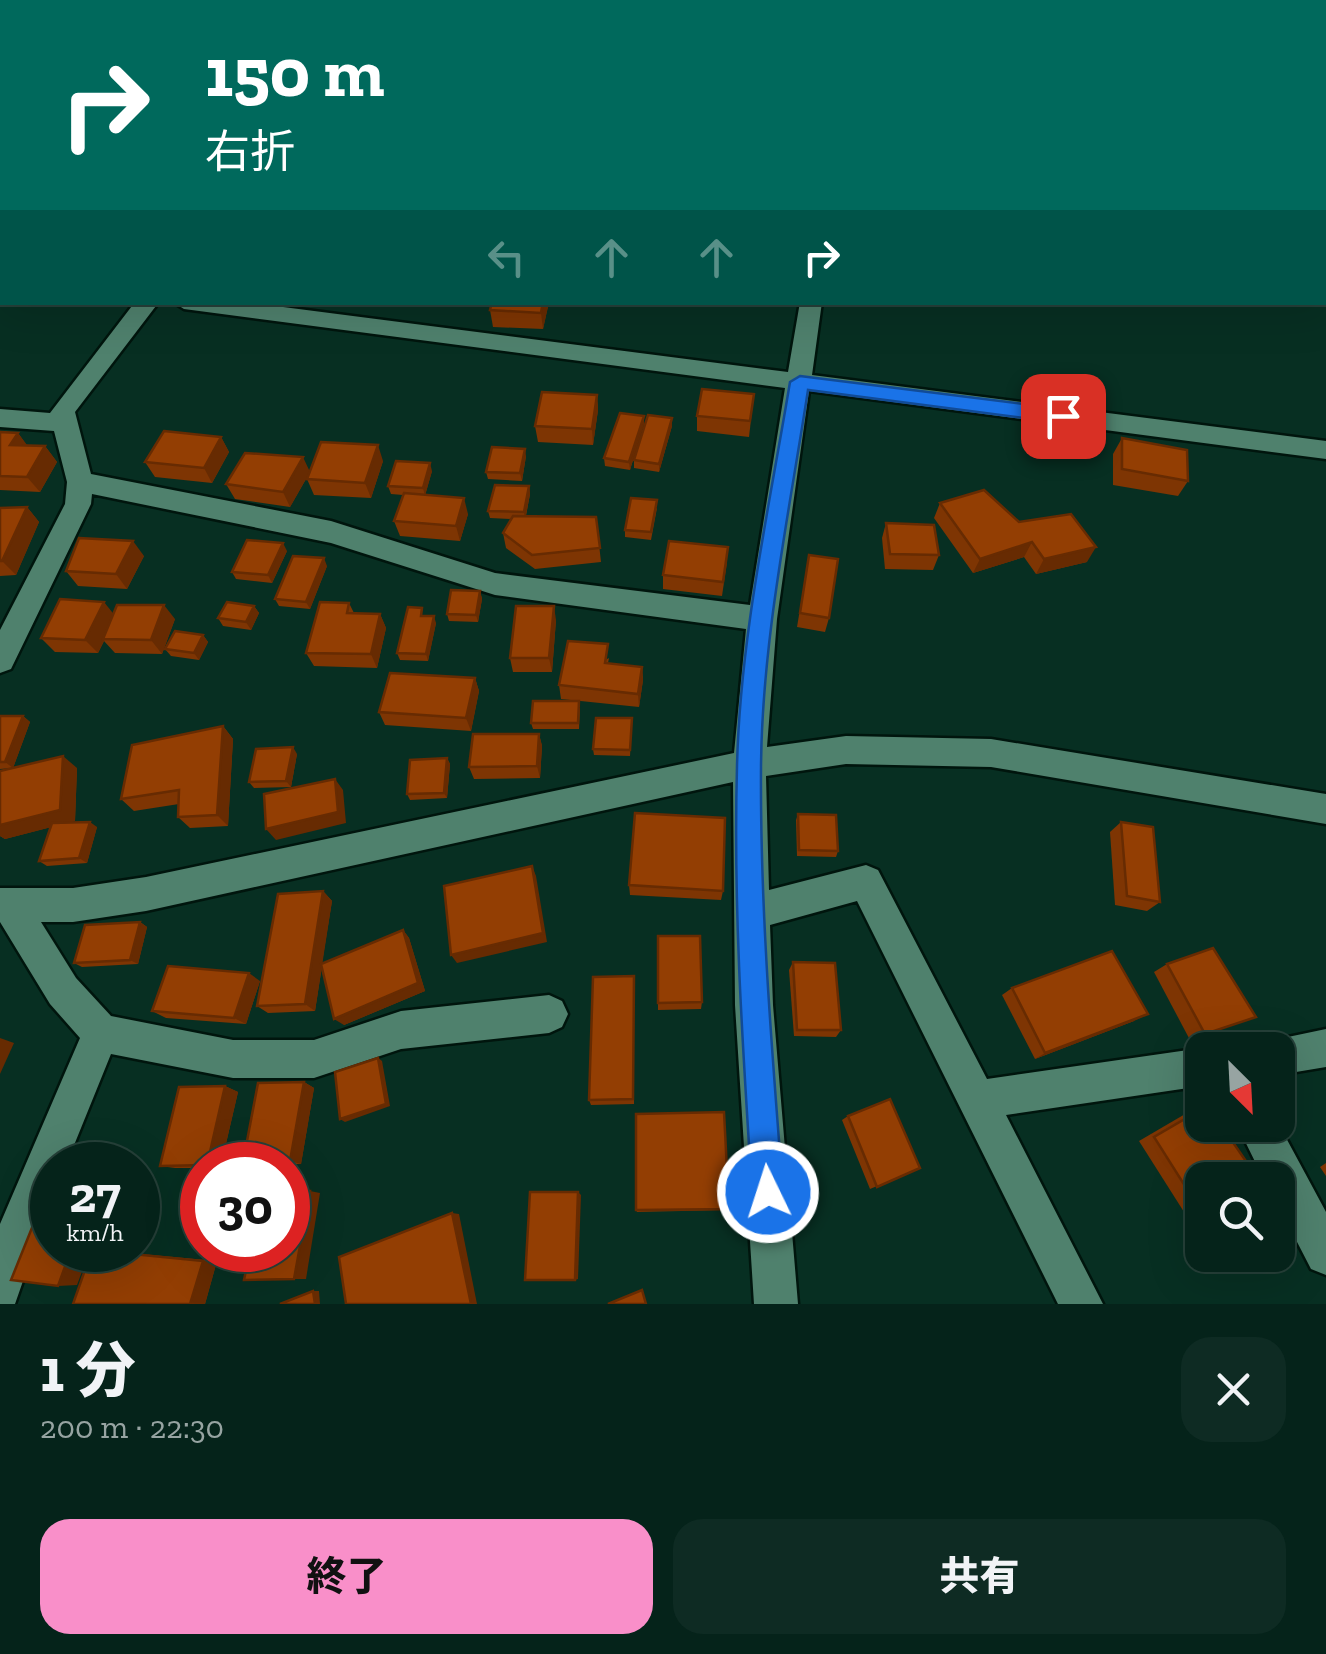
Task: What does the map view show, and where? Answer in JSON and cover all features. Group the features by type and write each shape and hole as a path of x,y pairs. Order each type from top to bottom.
{"street":[{"path":"0,660 78,504 80,482 62,411 146,305"},
{"path":"207,305 1326,450"},
{"path":"776,1304 754,1005 749,764 762,619 811,305"},
{"path":"0,418 62,423"},
{"path":"80,482 331,532 495,584 762,619"},
{"path":"5,906 73,905 146,894 749,764 846,750 991,753 1326,809"},
{"path":"752,912 866,882 1080,1304"},
{"path":"5,906 63,990 101,1033 232,1059 314,1059 401,1030 549,1014"},
{"path":"0,1289 19,1228 101,1033"},
{"path":"1295,1053 1326,1048"},
{"path":"976,1100 1185,1069"},
{"path":"1265,1142 1326,1254"}],"building":[{"path":"491,305 542,305 541,313 490,310"},
{"path":"702,389 754,394 750,421 697,416"},
{"path":"542,392 597,395 592,429 535,426"},
{"path":"620,413 644,416 629,462 604,458"},
{"path":"648,415 672,418 659,464 634,460"},
{"path":"164,431 221,437 204,468 145,462"},
{"path":"0,432 18,433 10,445 45,446 27,477 0,476"},
{"path":"1122,438 1187,450 1188,481 1122,469"},
{"path":"321,442 378,445 365,483 307,479"},
{"path":"492,447 525,449 520,473 486,472"},
{"path":"245,453 303,457 283,492 226,484"},
{"path":"396,461 430,463 423,488 388,486"},
{"path":"495,485 529,486 524,512 488,511"},
{"path":"984,490 1019,522 1071,514 1096,547 1044,559 1032,542 980,559 940,503"},
{"path":"404,493 464,498 456,526 394,521"},
{"path":"631,498 657,500 651,532 625,530"},
{"path":"27,507 2,561 0,561 0,508"},
{"path":"513,516 596,517 600,548 532,555 503,533"},
{"path":"886,523 934,525 939,555 890,554"},
{"path":"79,538 133,541 116,574 66,571"},
{"path":"247,540 283,543 268,575 232,572"},
{"path":"669,541 728,547 723,582 663,575"},
{"path":"809,555 838,559 829,618 800,613"},
{"path":"293,556 324,558 306,602 275,599"},
{"path":"451,590 480,591 476,615 447,614"},
{"path":"60,599 104,602 85,640 41,638"},
{"path":"227,602 254,606 246,622 218,618"},
{"path":"320,602 349,603 347,613 380,614 371,654 306,653"},
{"path":"117,605 164,605 151,640 103,639"},
{"path":"516,606 554,606 549,658 510,658"},
{"path":"408,607 422,608 421,616 434,616 426,654 397,653"},
{"path":"175,631 203,635 194,653 165,649"},
{"path":"568,641 608,644 605,663 642,667 638,694 559,685"},
{"path":"390,673 475,678 466,718 379,712"},
{"path":"533,701 579,701 578,723 531,723"},
{"path":"0,716 23,716 5,762 0,762"},
{"path":"596,718 632,718 630,750 593,749"},
{"path":"223,726 217,815 178,817 179,790 121,799 132,745"},
{"path":"473,734 539,734 537,766 469,767"},
{"path":"293,747 286,781 249,782 256,749"},
{"path":"63,756 60,810 0,825 0,771"},
{"path":"447,758 444,793 407,794 410,760"},
{"path":"335,779 338,812 266,829 264,794"},
{"path":"635,813 725,818 723,891 629,885"},
{"path":"798,814 836,815 838,851 799,850"},
{"path":"90,822 79,858 39,861 52,823"},
{"path":"1121,822 1153,827 1160,902 1127,896"},
{"path":"532,866 543,933 451,955 444,886"},
{"path":"323,891 305,1004 257,1006 278,894"},
{"path":"140,922 130,960 74,963 85,925"},
{"path":"403,930 418,983 334,1019 321,964"},
{"path":"658,936 700,936 702,1002 658,1003"},
{"path":"1213,948 1256,1017 1204,1032 1167,964"},
{"path":"1112,951 1148,1014 1045,1053 1012,988"},
{"path":"793,962 835,963 841,1030 797,1030"},
{"path":"168,966 249,973 234,1018 152,1011"},
{"path":"634,976 633,1099 589,1100 593,977"},
{"path":"378,1058 386,1104 340,1119 335,1072"},
{"path":"304,1082 293,1142 247,1142 258,1083"},
{"path":"225,1086 212,1142 180,1142 180,1166 160,1166 179,1087"},
{"path":"890,1099 920,1168 877,1187 848,1116"},
{"path":"724,1112 729,1209 636,1210 636,1114"},
{"path":"1185,1119 1185,1142 1233,1142 1247,1162 1185,1162 1185,1186 1154,1137"},
{"path":"530,1192 578,1192 575,1280 525,1280"},
{"path":"452,1213 471,1304 346,1304 339,1257"},
{"path":"30,1233 30,1272 63,1272 58,1286 11,1280"},
{"path":"160,1257 180,1259 180,1272 200,1272 190,1304 73,1304 84,1272 160,1272"},
{"path":"246,1272 295,1272 294,1279 244,1280"},
{"path":"642,1290 646,1304 608,1304"},
{"path":"313,1291 315,1304 280,1304"}],"route":[{"path":"768,1192 754,1005 749,764 762,619 800,382 1063,416"}]}
